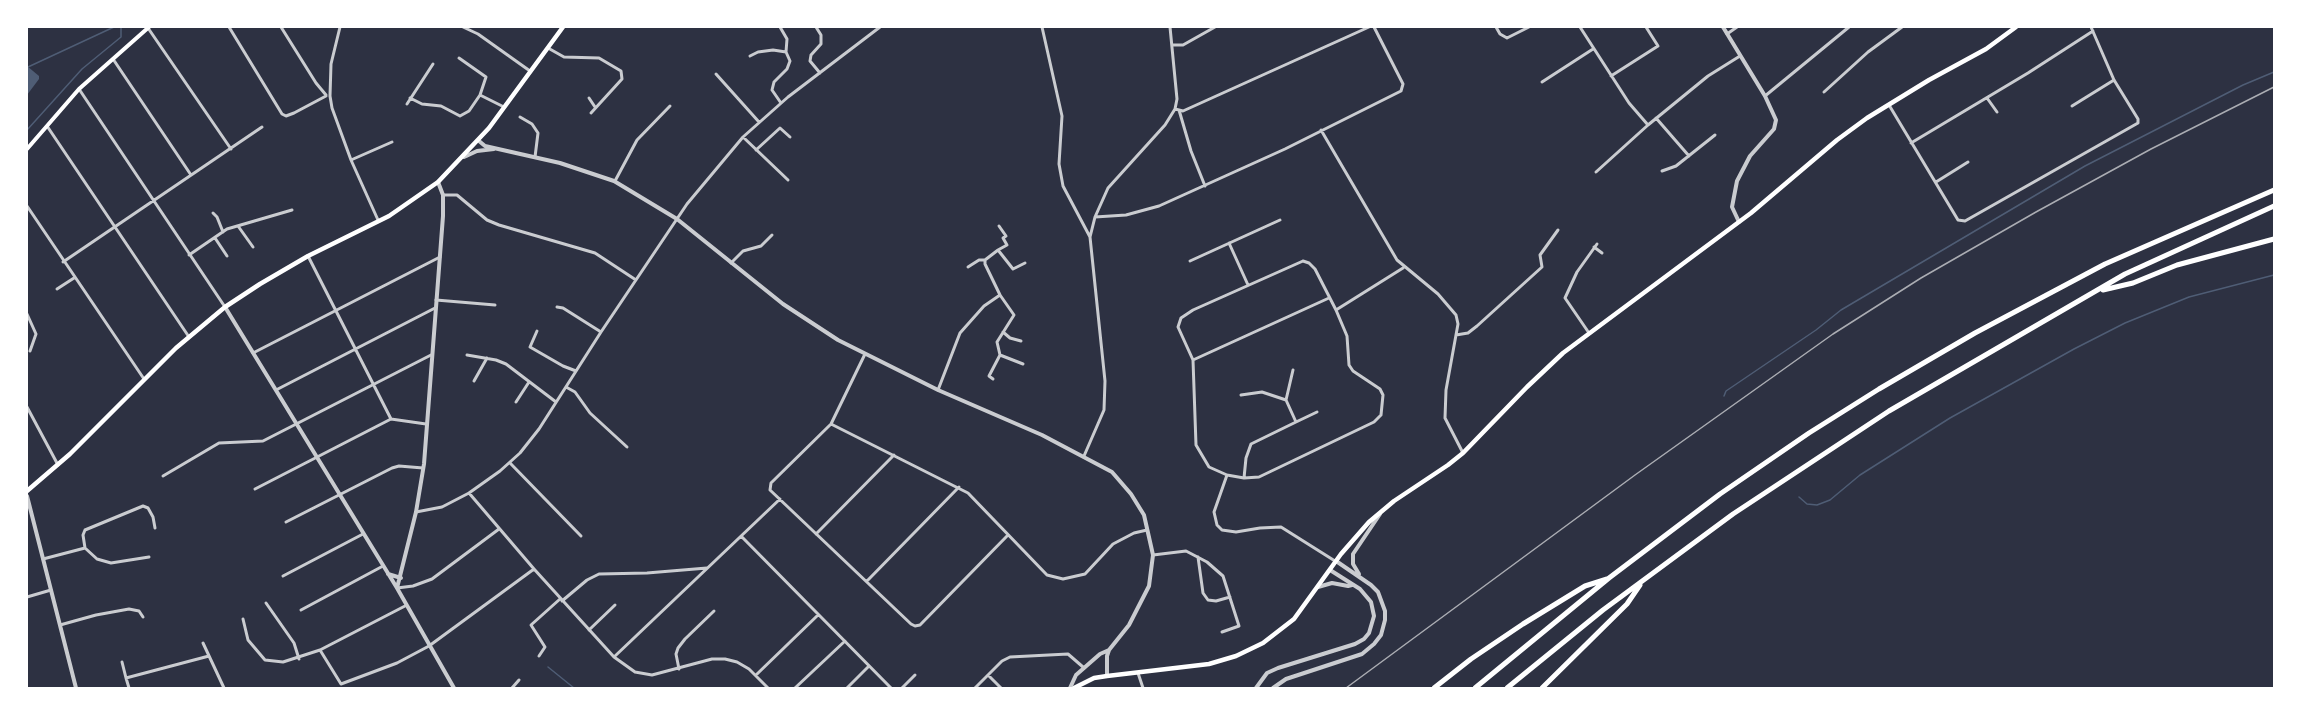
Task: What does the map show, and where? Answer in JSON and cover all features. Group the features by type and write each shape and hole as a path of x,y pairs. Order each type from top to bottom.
{"highway":[{"path":"1475,688 1609,578 1720,494 1809,433 1975,333 2105,264 2274,190"},
{"path":"1507,688 1642,581 1778,483 1889,411 2146,264 2274,206"},
{"path":"2097,292 2133,283 2222,252 2274,239"},
{"path":"1434,688 1471,659 1523,624 1585,586 1609,578"},
{"path":"1542,688 1627,604 1642,581"}],"main road":[{"path":"27,148 79,89 148,27"},
{"path":"27,491 58,465 189,337 225,307 308,256 379,222 438,182 479,141 563,27"},
{"path":"1072,688 1094,678 1209,664 1263,643 1294,619 1355,537 1382,511 1463,453 1541,373 1739,222 1837,140 1889,104 1986,48 2016,27"}],"street":[{"path":"148,27 231,149"},
{"path":"229,27 282,114 286,116 294,113 328,96"},
{"path":"281,27 316,83 328,96 351,159 379,222"},
{"path":"328,96 331,64 340,27"},
{"path":"463,27 478,34 531,71"},
{"path":"780,27 786,39 786,52 790,61 787,69 774,82 772,90 781,103"},
{"path":"816,27 821,35 821,44 811,55 810,62 820,73"},
{"path":"416,512 442,507 469,493 510,463 539,429 677,219 743,137 781,103 880,27"},
{"path":"1042,27 1062,116 1059,164 1063,186 1090,237"},
{"path":"1170,27 1177,110 1205,186"},
{"path":"1172,45 1183,45 1215,27"},
{"path":"1177,110 1183,111 1369,27"},
{"path":"1095,217 1145,211 1205,186 1403,88 1374,27"},
{"path":"1496,27 1500,34 1507,38 1529,27"},
{"path":"1580,27 1629,103 1648,125"},
{"path":"1611,76 1658,46 1646,27"},
{"path":"1723,27 1765,96 1774,114 1776,125 1750,156 1737,181 1732,207 1739,222"},
{"path":"1728,34 1737,27"},
{"path":"1765,96 1849,27"},
{"path":"1824,92 1868,52 1902,27"},
{"path":"1889,104 1911,143 1960,221 2138,123 2138,118 2114,80 2092,29 1987,98 1911,143"},
{"path":"548,48 564,57 599,58 621,71 622,79 591,113"},
{"path":"1542,82 1593,49"},
{"path":"750,56 758,52 773,50 786,52"},
{"path":"1596,172 1656,118 1708,76 1740,56"},
{"path":"411,98 422,104 441,106 460,116 469,111 480,95 486,77 459,58"},
{"path":"113,59 191,174"},
{"path":"407,104 433,64"},
{"path":"716,74 759,122"},
{"path":"2072,106 2114,80"},
{"path":"79,89 225,307 397,588 405,606 454,688"},
{"path":"480,95 504,107"},
{"path":"589,98 595,107"},
{"path":"1987,98 1997,112"},
{"path":"614,181 637,140 670,106"},
{"path":"1084,456 1104,410 1106,381 1090,237 1095,217 1108,188 1177,110"},
{"path":"520,117 532,124 538,132 536,157"},
{"path":"1656,118 1689,156"},
{"path":"46,125 189,337"},
{"path":"63,262 262,127"},
{"path":"756,150 780,128 790,137"},
{"path":"1321,130 1397,260 1403,268 1438,294 1456,315 1456,335 1446,390 1445,418 1463,453"},
{"path":"1662,171 1676,166 1715,135"},
{"path":"743,137 788,180"},
{"path":"479,141 485,146 585,170 614,181 677,219 810,323 865,354 938,390 995,414 1100,464 1121,480 1138,502 1148,530 1153,555 1149,586 1129,625 1109,650 1107,676"},
{"path":"351,159 392,142"},
{"path":"464,157 477,151 498,149"},
{"path":"1936,182 1968,162"},
{"path":"397,588 416,512 423,468 440,257 443,195 438,182"},
{"path":"443,195 457,195 487,220 500,225 595,253 636,280"},
{"path":"27,206 144,379"},
{"path":"189,255 223,232 292,210"},
{"path":"213,213 218,217 223,232"},
{"path":"1190,261 1280,220"},
{"path":"238,226 253,247"},
{"path":"968,267 980,260 986,260 1006,244 1003,238 1006,236 999,226"},
{"path":"1456,335 1468,333 1477,326 1542,267 1540,255 1558,230"},
{"path":"731,263 744,250 761,246 772,235"},
{"path":"215,238 228,256"},
{"path":"1229,243 1248,285"},
{"path":"1590,334 1565,298 1577,272 1595,245 1602,253"},
{"path":"998,250 1013,269 1025,263"},
{"path":"308,256 391,419"},
{"path":"253,352 440,257"},
{"path":"986,260 985,264 1000,295 1014,315 998,342 1000,355 989,376 993,379"},
{"path":"1303,261 1309,263 1316,269 1347,336 1349,365 1353,371 1380,389 1383,395 1382,415 1374,422 1259,477 1244,478 1227,475 1209,467 1196,444 1193,360 1178,327 1181,318 1193,310 1248,285 1303,261"},
{"path":"1336,310 1403,268"},
{"path":"57,289 74,278"},
{"path":"938,390 960,333 984,306 1000,295"},
{"path":"1193,360 1329,298"},
{"path":"436,300 495,305"},
{"path":"557,307 563,308 601,332"},
{"path":"276,390 435,308"},
{"path":"27,314 36,334 30,351"},
{"path":"537,331 530,347 551,360 576,371"},
{"path":"1003,332 1010,338 1021,341"},
{"path":"865,354 831,424 771,483 770,490 911,624 920,624 1008,535"},
{"path":"467,355 506,364 556,402"},
{"path":"1000,355 1023,364"},
{"path":"164,476 219,443 263,441 431,356"},
{"path":"474,381 488,358"},
{"path":"1293,370 1286,400 1296,422"},
{"path":"516,402 529,382"},
{"path":"566,387 575,392 590,413 627,447"},
{"path":"1241,395 1262,392 1286,400"},
{"path":"27,407 58,465"},
{"path":"1244,478 1246,458 1251,444 1317,412"},
{"path":"255,489 391,419 426,423"},
{"path":"831,424 969,493 1047,575 1063,579 1085,574 1113,544 1134,533 1148,530"},
{"path":"816,534 894,454"},
{"path":"510,463 581,536"},
{"path":"286,522 399,466 423,468"},
{"path":"1227,475 1214,512 1217,525 1221,530 1236,532 1281,527 1360,577 1371,585 1383,601 1385,620 1377,640 1362,654 1286,679 1273,688"},
{"path":"867,581 959,487"},
{"path":"469,493 561,600 625,666 643,675 652,675 712,659 725,658 737,662 756,675 768,688"},
{"path":"27,496 76,688"},
{"path":"614,657 780,499"},
{"path":"149,557 111,563 97,559 85,548 83,535 86,530 143,506 148,508 153,517 155,528"},
{"path":"1360,577 1353,564 1354,551 1382,511"},
{"path":"397,588 424,583 432,579 499,529"},
{"path":"283,576 363,534"},
{"path":"741,536 891,688"},
{"path":"43,559 85,548"},
{"path":"1153,555 1186,551 1207,562 1223,576 1239,626 1222,632"},
{"path":"1198,557 1203,593 1208,600 1216,601 1230,597"},
{"path":"301,610 383,566"},
{"path":"539,656 545,647 531,625 587,580 599,574 707,568"},
{"path":"321,650 341,684 397,663 429,646 534,569"},
{"path":"1256,688 1267,674 1278,668 1355,644 1364,639 1372,626 1374,612 1367,595 1330,570"},
{"path":"387,574 401,578"},
{"path":"1318,587 1332,582 1348,586 1353,584"},
{"path":"27,597 51,590"},
{"path":"266,603 294,643 299,659"},
{"path":"243,619 248,640 265,660 283,662 299,659 321,650 405,606"},
{"path":"589,630 615,606"},
{"path":"60,625 129,609 139,611 142,617"},
{"path":"679,669 676,654 678,648 714,611"},
{"path":"756,675 818,615"},
{"path":"795,688 845,641"},
{"path":"203,643 224,688"},
{"path":"1072,688 1072,680 1083,667 1109,650"},
{"path":"975,688 1002,661 1010,657 1068,654 1083,667"},
{"path":"126,678 209,656"},
{"path":"122,663 129,688"},
{"path":"847,688 870,666"},
{"path":"1138,672 1143,688"},
{"path":"902,688 915,675"},
{"path":"988,675 1001,688"},
{"path":"512,688 519,680"}],"water":[{"path":"27,66 39,76 39,79 27,95"}],"waterway":[{"path":"28,67 114,27"},
{"path":"27,130 82,69 121,37 121,27"},
{"path":"1724,396 1726,391 1816,330 1841,310 2085,166 2243,85 2274,72"},
{"path":"1799,497 1807,504 1817,505 1830,500 1860,475 1950,418 2125,323 2189,297 2274,275"},
{"path":"548,667 574,688"}],"railway":[{"path":"1346,688 1635,475 1833,334 1921,278 2036,212 2151,149 2274,87"}]}
